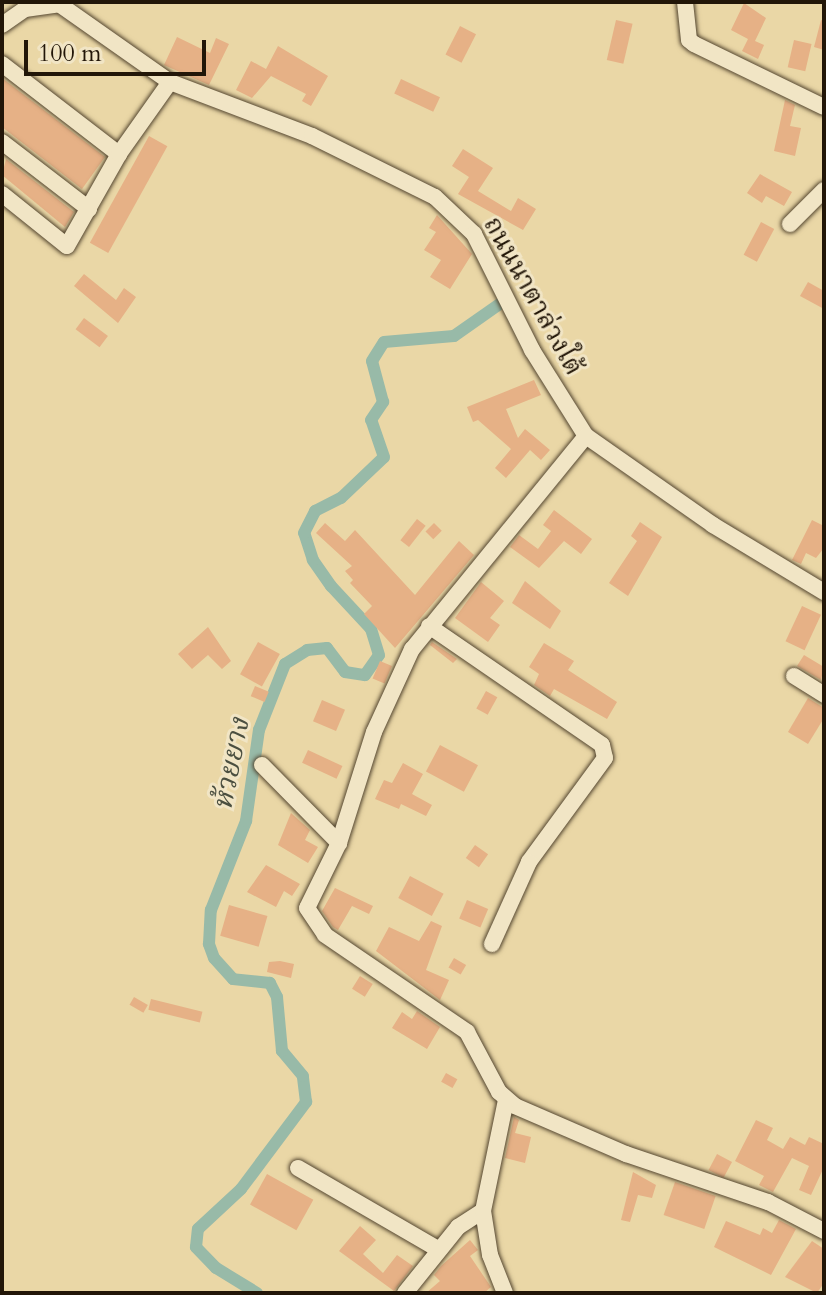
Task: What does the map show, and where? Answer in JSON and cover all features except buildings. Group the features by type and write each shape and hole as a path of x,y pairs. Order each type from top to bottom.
{"street":[{"path":"685,2 689,40 824,107"},
{"name":"ถนนนาตาล่วงใต้","path":"2,25 25,9 59,4 170,82 312,136 406,180 457,214 474,234 532,350 586,436 699,516 824,592"},
{"path":"2,64 119,154"},
{"path":"2,194 67,246 119,154 170,82"},
{"path":"2,142 89,209"},
{"path":"790,224 824,190"},
{"path":"586,436 429,626 395,680 350,797 339,843 310,896 307,908 314,921 345,950 467,1032 506,1100 626,1154 768,1202 824,1231"},
{"path":"429,626 602,745 605,758 529,862 492,944"},
{"path":"794,676 824,695"},
{"path":"262,765 339,843"},
{"path":"505,1293 490,1255 483,1211 506,1100"},
{"path":"298,1168 438,1249"},
{"path":"405,1293 438,1249 483,1211"}],"waterway":[{"name":"ห้วยยาง","path":"257,1293 216,1268 196,1247 198,1229 241,1189 306,1102 303,1076 282,1051 277,997 270,983 233,979 214,958 209,944 211,910 246,821 259,730 285,664 307,650 327,648 345,672 365,675 379,655 371,629 331,586 313,560 304,533 315,511 341,498 384,457 371,420 383,402 372,361 384,342 454,336 508,298"}]}
